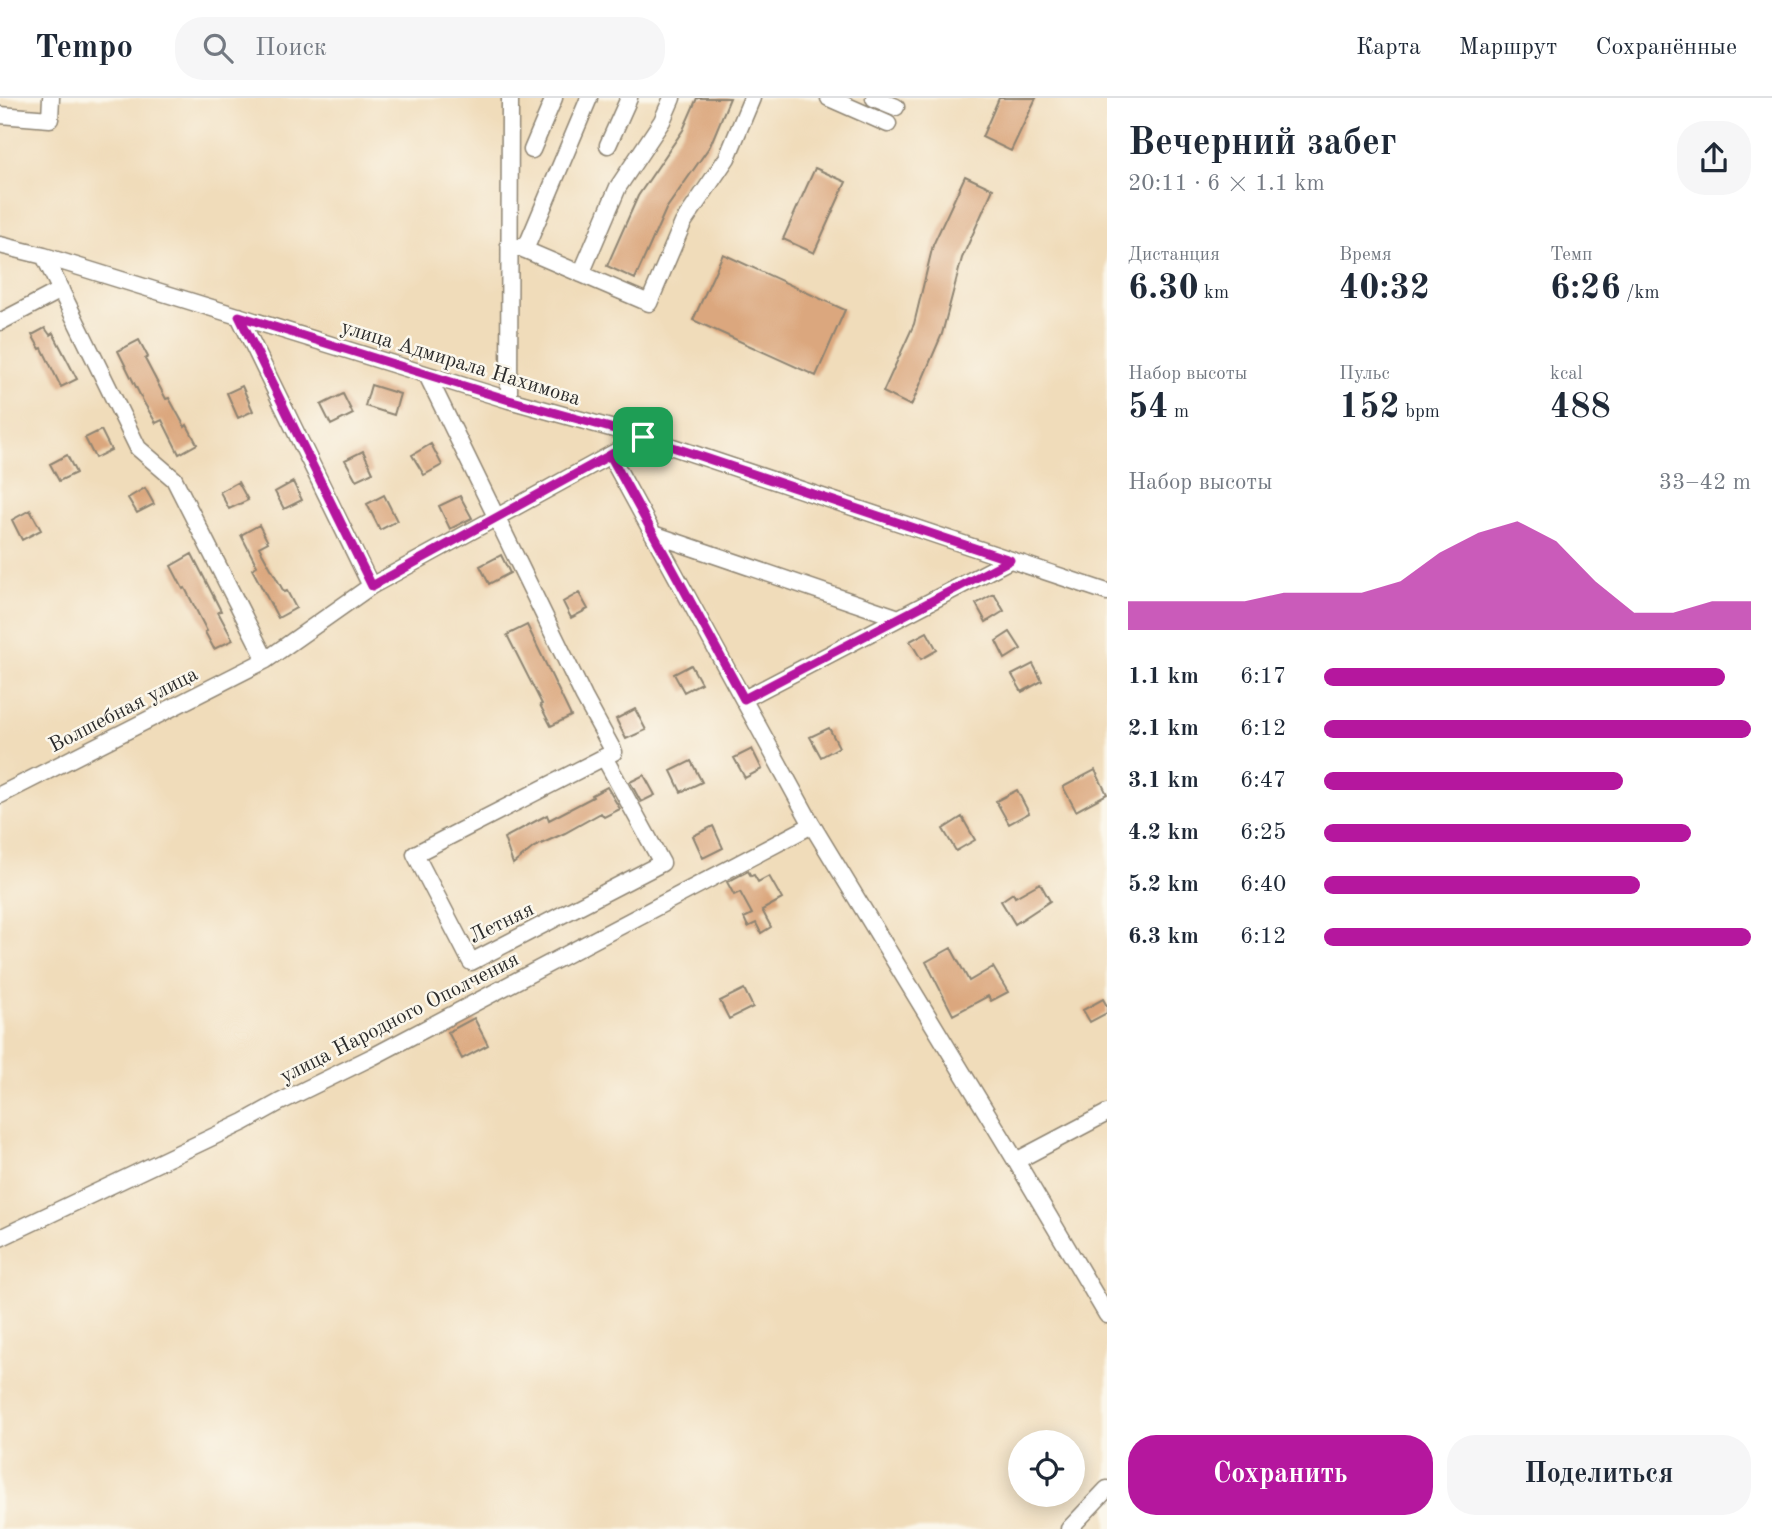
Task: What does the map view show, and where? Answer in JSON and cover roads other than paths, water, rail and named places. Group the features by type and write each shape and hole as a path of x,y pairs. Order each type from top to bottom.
{"street":[{"path":"0,115 50,119 51,98"},
{"path":"509,400 510,98"},
{"path":"532,150 554,98"},
{"path":"525,250 589,98"},
{"path":"608,145 629,98"},
{"path":"581,274 618,187 662,121 672,98"},
{"path":"509,243 649,303 683,223 727,158 752,98"},
{"path":"829,98 888,124"},
{"path":"874,98 895,107"},
{"name":"улица Адмирала Нахимова","path":"0,245 44,256 509,400 643,437 1107,592"},
{"path":"44,256 138,448 174,479 266,660"},
{"path":"0,322 61,290"},
{"path":"239,316 372,586"},
{"name":"Летняя","path":"427,375 584,697 614,752 604,757 415,854 471,962 662,863 604,757"},
{"name":"Волшебная улица","path":"0,796 266,660 372,586 643,437"},
{"path":"610,455 813,825 1107,1315"},
{"path":"653,534 899,618"},
{"path":"744,699 1010,560"},
{"name":"улица Народного Ополчения","path":"0,1238 244,1122 372,1057 813,825"},
{"path":"1016,1161 1107,1113"},
{"path":"1069,1529 1107,1489"}]}
